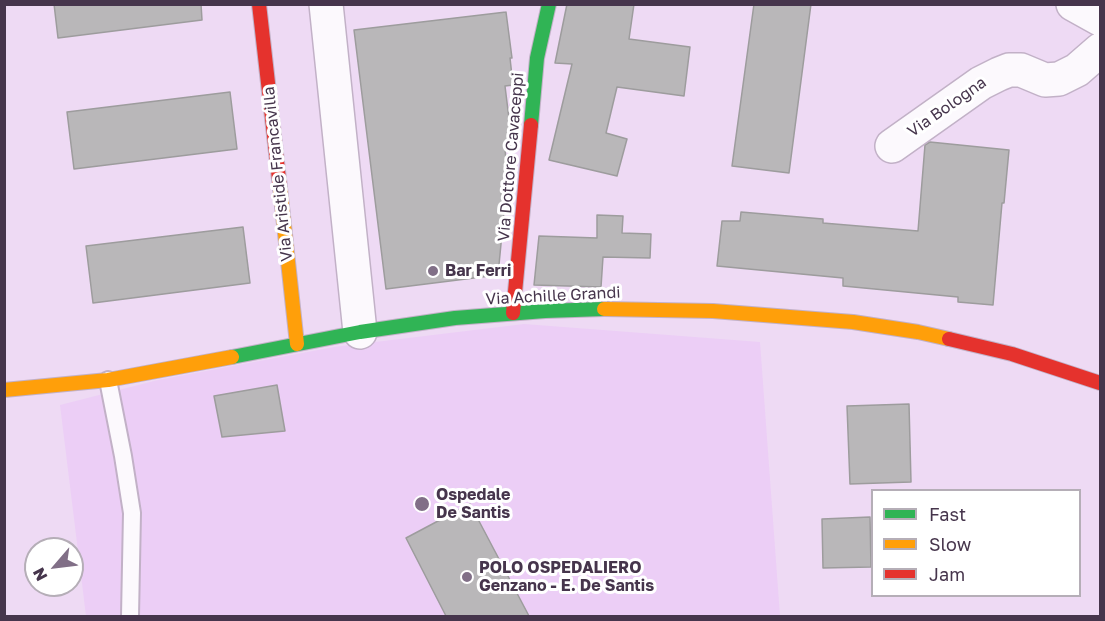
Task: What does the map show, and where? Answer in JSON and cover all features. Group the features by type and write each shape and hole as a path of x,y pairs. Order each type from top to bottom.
{"street":[{"name":"Via Aristide Francavilla","path":"259,4 297,344"},
{"path":"326,4 360,332"},
{"name":"Via Dottore Cavaceppi","path":"513,313 537,58 549,4"},
{"path":"1073,4 1101,19"},
{"name":"Via Bologna","path":"892,146 981,83 999,74 1009,70 1021,70 1045,80 1059,79 1077,70 1101,50"},
{"name":"Via Achille Grandi","path":"4,390 108,380 360,332 455,318 562,310 623,309 702,311 853,322 983,346 1101,383"}],"lane":[{"path":"108,380 132,513 130,616"}],"shaded area":[{"name":"Ospedale De Santis","path":"524,324 760,342 780,616 86,616 84,597 84,537 76,537 60,405 158,380 334,347"}],"building":[{"path":"54,4 201,4 202,20 58,38"},
{"path":"567,4 634,4 629,39 690,47 684,96 617,87 606,133 627,139 617,176 549,160 572,64 555,63"},
{"path":"754,4 811,4 789,173 732,166"},
{"path":"506,12 513,85 505,86 511,135 510,150 505,149 506,191 501,191 504,213 498,275 386,289 354,30"},
{"path":"230,92 237,149 74,169 67,112"},
{"path":"930,142 1009,150 993,305 958,302 958,297 843,286 843,278 717,266 722,221 740,221 741,212 823,219 823,223 918,231 925,145"},
{"path":"597,215 623,216 622,233 651,234 650,258 603,257 601,287 534,285 539,236 597,238"},
{"path":"243,227 250,283 93,303 86,246"},
{"path":"277,385 285,431 222,437 214,396"},
{"path":"909,404 911,482 850,484 847,406"},
{"name":"POLO OSPEDALIERO Genzano - E. De Santis","path":"470,504 529,616 446,616 406,538"},
{"path":"870,517 871,567 823,568 822,519"}],"traffic: fast":[{"path":"531,125 537,58 549,4"},
{"path":"232,357 360,332 455,318 604,309"}],"traffic: slow":[{"path":"280,188 297,344"},
{"path":"604,309 713,311 853,322 949,339"},
{"path":"4,390 108,380 232,357"}],"traffic: jam":[{"path":"259,4 280,188"},
{"path":"513,313 531,125"},
{"path":"949,339 1012,354 1100,383"}],"place":[{"name":"Bar Ferri","path":"433,271"},
{"name":"Ospedale De Santis","path":"422,504"},
{"name":"POLO OSPEDALIERO Genzano - E. De Santis","path":"467,577"}]}
